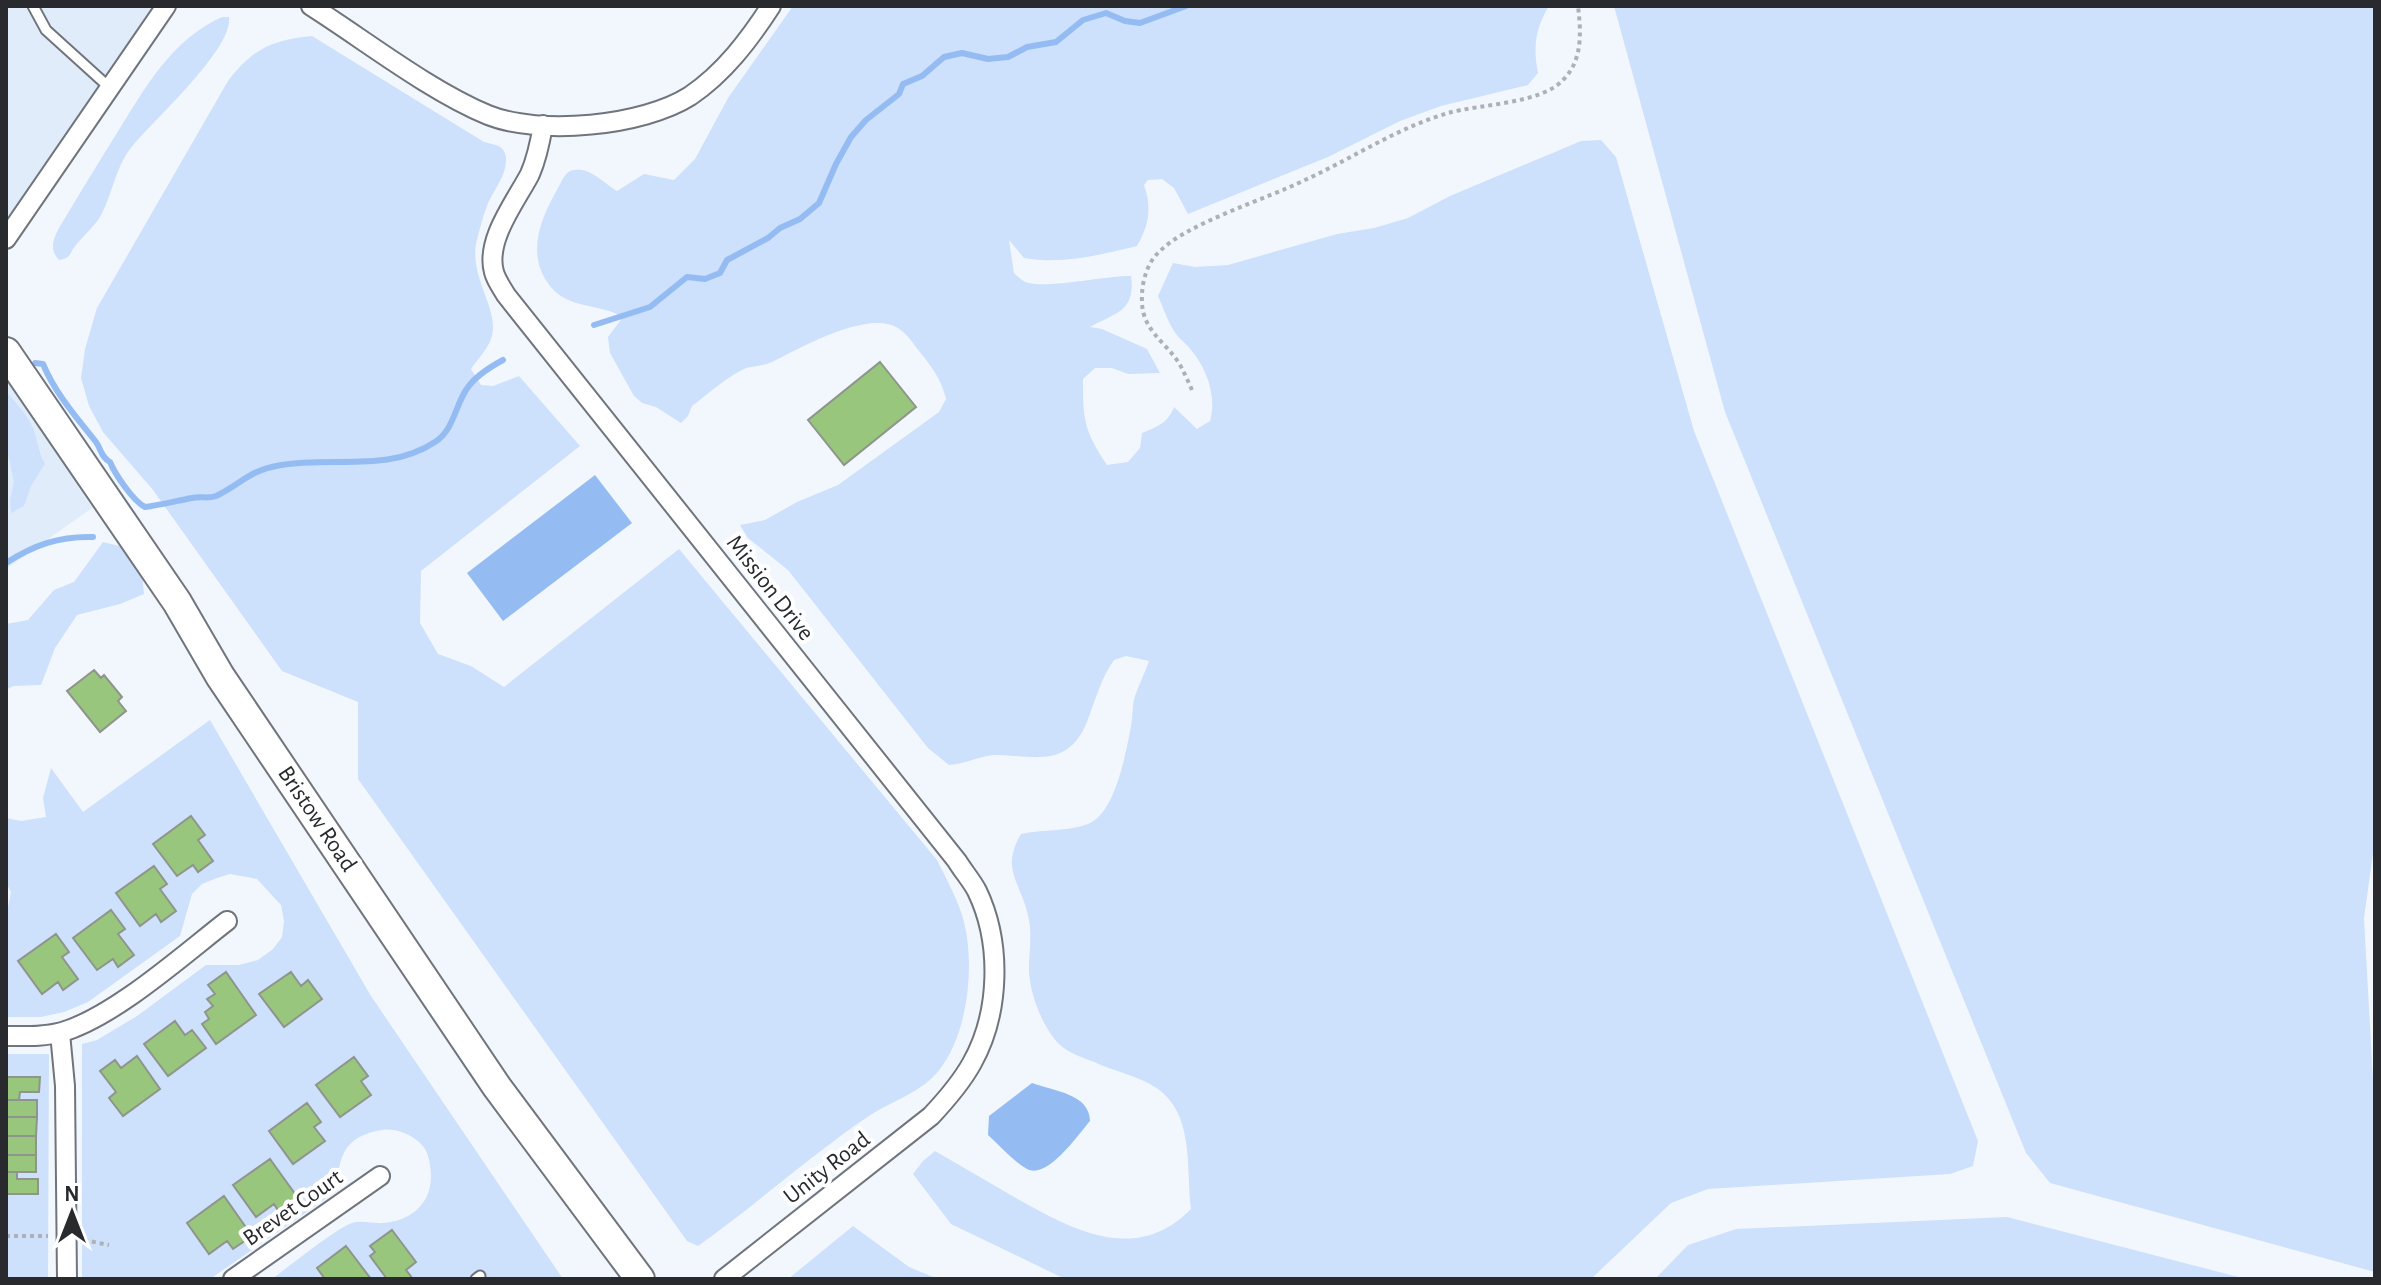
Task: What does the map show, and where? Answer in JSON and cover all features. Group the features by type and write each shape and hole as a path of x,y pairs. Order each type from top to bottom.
{"main road":[{"name":"Bristow Road","path":"6,352 177,602 220,676 497,1087 640,1279"}],"street":[{"path":"6,239 166,6"},
{"path":"311,6 452,97 504,120 543,125 599,124 627,119 688,97 738,53 771,6"},
{"name":"Mission Drive","path":"543,125 531,172 500,227 494,271 506,295 957,861 976,890 987,920 994,961 993,999 986,1032 973,1062 955,1091"},
{"path":"6,1036 60,1033 85,1024 113,1007 227,921"},
{"path":"60,1033 65,1086 67,1279"},
{"name":"Unity Road","path":"724,1279 931,1116 955,1091"},
{"name":"Brevet Court","path":"233,1279 380,1176"}],"lane":[{"path":"33,6 46,30 110,88"}],"path":[{"path":"1192,390 1179,364 1155,337 1144,317 1142,301 1147,268 1158,253 1189,232 1305,181 1418,124 1448,113 1554,89 1575,64 1580,38 1578,6"}],"shaded area":[{"path":"6,6 161,6 6,228"},
{"path":"793,6 1549,6 1536,38 1538,73 1528,85 1441,106 1400,121 1328,157 1188,214 1174,188 1162,179 1148,180 1144,185 1148,216 1137,246 1080,258 1038,260 1024,258 1009,240 1014,273 1025,282 1039,284 1131,276 1132,288 1127,304 1122,310 1090,327 1102,329 1147,349 1160,373 1128,374 1112,368 1095,368 1083,379 1085,415 1094,443 1107,465 1128,462 1140,448 1142,433 1165,421 1174,407 1197,429 1210,421 1212,402 1206,374 1189,347 1174,331 1158,296 1173,263 1195,267 1228,265 1337,234 1374,228 1408,218 1450,196 1581,141 1601,140 1616,157 1694,431 1978,1141 1973,1166 1950,1174 1708,1189 1671,1203 1591,1279 1065,1279 951,1224 913,1174 935,1151 1060,1221 1104,1236 1126,1239 1148,1235 1170,1226 1191,1209 1187,1147 1173,1104 1149,1084 1067,1050 1052,1036 1042,1018 1030,978 1029,920 1012,868 1012,858 1021,834 1080,827 1097,818 1105,808 1118,781 1134,699 1149,661 1126,656 1114,660 1079,737 1060,753 1038,757 991,755 949,765 928,748 788,570 748,538 740,525 765,520 838,485 939,412 946,399 942,385 910,339 898,328 885,323 870,323 834,333 768,364 745,368 692,406 681,423 634,396 610,353 608,337 623,317 575,303 558,294 542,274 538,261 541,224 566,174 580,169 597,176 617,191 644,174 674,180 695,159 728,98"},
{"path":"1614,6 2375,6 2375,839 2364,918 2375,1116 2375,1272 2050,1183 2026,1153 1725,412"},
{"path":"222,17 229,17 227,31 218,48 189,85 130,149 100,217 68,256 59,260 53,244 59,228 149,83 188,38"},
{"path":"312,36 484,142 504,150 505,170 488,203 475,257 493,328 489,343 471,369 481,385 493,386 519,376 580,446 421,571 420,623 438,654 471,666 504,687 679,549 937,860 962,915 969,952 967,995 958,1036 940,1069 916,1090 847,1131 698,1246 687,1241 358,779 358,702 282,671 153,490 103,432 89,406 81,378 85,349 97,308 228,81 246,61 264,48 285,40"},
{"path":"6,373 92,508 6,569"},
{"path":"6,391 30,422 45,464 31,486 24,506 11,513 14,482 6,445"},
{"path":"103,542 132,549 142,574 144,594 77,615 55,648 41,685 13,686 6,690 6,624 28,620 54,590 74,582"},
{"path":"210,720 371,996 563,1279 272,1279 345,1226 356,1222 393,1222 410,1215 422,1204 431,1178 426,1151 408,1135 387,1130 369,1133 351,1143 339,1168 337,1191 210,1279 82,1279 82,1044 97,1040 137,1016 206,965 239,965 258,960 273,949 282,937 284,921 281,905 257,879 230,874 217,878 202,884 192,894 180,936 88,1002 41,1017 6,1017 6,918 11,892 6,883 6,818 21,821 46,817 43,798 51,768 83,812"},
{"path":"6,1054 49,1054 48,1279 6,1279"},
{"path":"2007,1217 2246,1279 1655,1279 1688,1245 1736,1229"},
{"path":"853,1226 909,1267 938,1279 788,1279"}],"water":[{"path":"595,475 632,523 503,621 467,573"},
{"path":"1032,1083 1077,1099 1084,1105 1090,1121 1062,1154 1035,1171 1017,1162 988,1135 989,1116"}],"building":[{"path":"880,362 916,407 844,465 808,420"},
{"path":"94,670 101,678 104,675 122,697 118,701 126,711 100,732 67,691"},
{"path":"191,816 205,835 198,840 213,861 198,872 193,865 177,876 153,844"},
{"path":"154,866 167,884 160,889 176,911 161,922 156,914 140,926 116,893"},
{"path":"111,910 125,929 118,934 134,955 118,967 113,959 97,970 73,938"},
{"path":"56,934 69,952 62,957 78,979 63,990 58,982 42,994 18,961"},
{"path":"226,972 256,1015 216,1044 202,1024 209,1019 205,1012 213,1006 207,999 215,994 208,985"},
{"path":"291,972 301,986 308,980 322,999 284,1027 259,994"},
{"path":"175,1021 185,1035 192,1030 206,1048 168,1076 144,1044"},
{"path":"137,1056 160,1089 123,1116 109,1098 116,1092 100,1071 115,1060 121,1068"},
{"path":"354,1057 368,1076 361,1081 371,1095 340,1117 316,1085"},
{"path":"6,1077 40,1077 39,1092 20,1092 19,1100 6,1100"},
{"path":"6,1100 37,1100 37,1117 6,1117"},
{"path":"307,1103 321,1122 314,1127 325,1141 293,1164 269,1131"},
{"path":"6,1117 37,1117 36,1136 6,1136"},
{"path":"6,1136 36,1136 36,1155 6,1155"},
{"path":"6,1155 36,1155 36,1172 6,1172"},
{"path":"270,1159 298,1198 279,1212 274,1204 256,1217 233,1185"},
{"path":"6,1172 17,1172 17,1179 38,1179 38,1194 6,1194"},
{"path":"224,1196 252,1236 233,1249 227,1241 209,1254 187,1223"},
{"path":"392,1230 416,1262 406,1270 413,1279 387,1279 370,1256 375,1252 370,1246"},
{"path":"346,1246 371,1279 325,1279 317,1268"}],"waterway":[{"path":"594,325 650,307 687,277 705,279 720,273 727,260 800,219 819,203 851,137 866,120 899,94 903,84 922,76 944,57 962,53 988,59 1008,57 1027,47 1056,42 1083,20 1106,13 1140,23 1186,6"},
{"path":"35,363 43,364 60,395 125,487 145,507 216,496 253,474 281,465 380,461 417,452 441,437 469,385 503,360"},
{"path":"6,563 47,543 93,537"}]}
